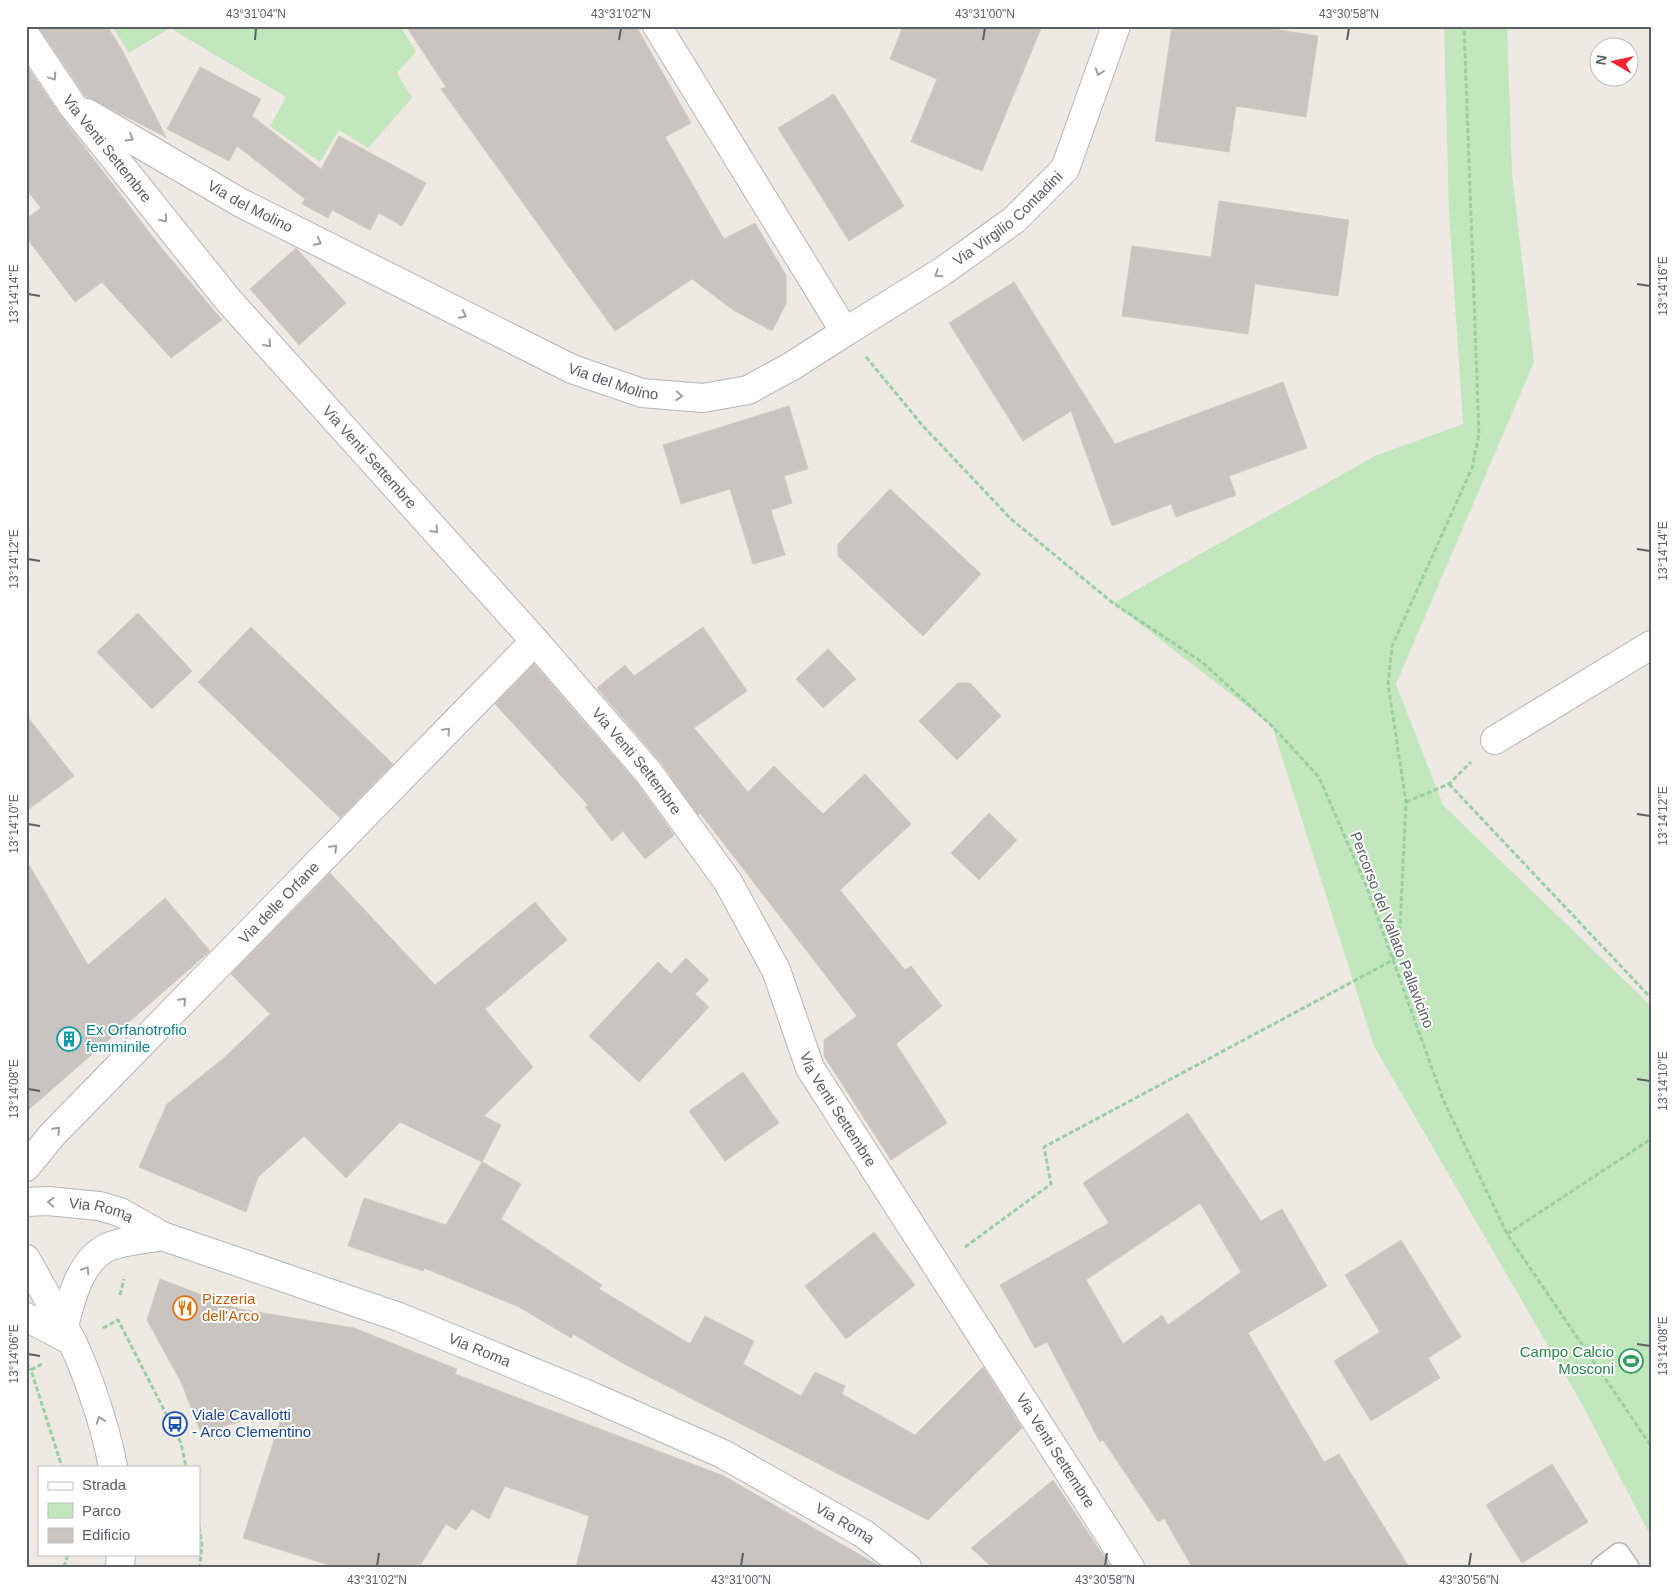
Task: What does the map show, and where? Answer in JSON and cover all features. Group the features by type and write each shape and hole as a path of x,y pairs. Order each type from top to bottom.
{"street":[{"path":"657,26 845,332"},
{"name":"Via Virgilio Contadini","path":"845,332 943,271 1014,220 1065,169 1116,26"},
{"name":"Via Venti Settembre","path":"26,36 72,105 229,301 535,642 649,773 728,882 776,970 810,1068 1130,1567"},
{"name":"Via del Molino","path":"72,105 250,208 572,369 642,393 703,398 748,390 792,366 845,332"},
{"name":"Via delle Orfane","path":"26,1167 52,1135 535,642"},
{"path":"1495,740 1651,645"},
{"name":"Via Roma","path":"26,1202 48,1201 99,1206 120,1212 162,1236 399,1317 723,1454 864,1534 907,1567"},
{"path":"68,1334 70,1301 84,1272 95,1257 108,1247 162,1236"},
{"path":"26,1260 68,1334 109,1443 113,1466"},
{"path":"26,1317 68,1334"}],"lane":[{"path":"1602,1567 1620,1554 1628,1567"}],"path":[{"path":"937,1268 1051,1184 1044,1147 1392,960 1400,927 1406,802 1388,684 1392,646 1472,468 1479,434 1464,26"},
{"name":"Percorso del Vallato Pallavicino","path":"845,332 923,426 1011,520 1113,603 1202,662 1272,726 1319,776 1367,888 1443,1099 1507,1234 1651,1446"},
{"path":"1406,802 1449,784 1495,740"},
{"path":"1449,784 1651,998"},
{"path":"1507,1234 1651,1139"},
{"path":"120,1295 124,1279"},
{"path":"26,1362 31,1370"},
{"path":"200,1533 202,1544 200,1567"}],"green space":[{"path":"112,26 400,26 416,52 397,73 412,98 368,148 339,130 320,162 270,126 286,97 170,28 129,53"},
{"path":"1444,26 1507,26 1512,174 1534,362 1396,684 1443,805 1651,1006 1651,1537 1583,1406 1374,1046 1272,726 1113,603 1375,456 1463,424 1449,213"}],"building":[{"path":"38,26 107,26 122,50 166,137 85,96"},
{"path":"406,26 636,26 691,123 665,137 724,239 755,223 786,275 786,304 772,331 733,310 692,279 615,331 441,89 446,87"},
{"path":"903,26 1042,26 982,171 911,142 937,79 890,59"},
{"path":"1172,26 1255,26 1318,36 1306,117 1236,106 1229,152 1155,141"},
{"path":"26,65 60,115 159,245 222,320 171,358 102,282 75,302 26,237 26,219 41,208 26,189"},
{"path":"200,67 261,99 252,116 321,169 339,136 426,183 402,226 379,213 370,230 332,210 328,218 302,204 305,199 237,146 229,161 167,129"},
{"path":"834,94 904,206 849,241 778,128"},
{"path":"1219,201 1349,220 1338,296 1255,284 1248,334 1122,316 1132,246 1211,257"},
{"path":"296,248 346,303 299,345 250,289"},
{"path":"1014,282 1115,444 1283,382 1307,448 1229,476 1236,495 1176,517 1171,504 1112,526 1071,411 1023,441 949,323"},
{"path":"789,406 808,469 784,476 792,503 771,510 785,555 753,564 730,489 681,504 663,445"},
{"path":"890,489 981,574 923,636 838,556 838,544"},
{"path":"138,613 192,671 152,709 97,652"},
{"path":"251,627 393,764 340,818 198,682"},
{"path":"703,627 747,691 694,728 748,792 774,766 823,814 865,774 911,824 840,890 905,970 911,966 942,1006 896,1044 947,1123 891,1160 824,1056 824,1040 857,1016 700,813 698,815 662,764 597,688 625,665 634,676"},
{"path":"828,649 856,679 823,708 796,679"},
{"path":"534,664 637,783 674,835 645,859 623,831 612,841 585,807 588,805 495,704"},
{"path":"958,683 970,683 1001,716 957,760 919,721"},
{"path":"26,715 74,776 26,811"},
{"path":"989,813 1017,840 979,880 951,853"},
{"name":"Ex Orfanotrofio femminile","path":"26,860 88,965 165,898 210,951 26,1112"},
{"path":"330,873 435,985 535,902 567,940 485,1009 533,1067 484,1116 501,1125 482,1162 400,1122 346,1178 304,1136 258,1177 246,1212 139,1167 167,1104 225,1057 270,1014 231,974"},
{"path":"686,958 709,980 695,994 709,1007 639,1082 589,1036 658,962 671,974"},
{"path":"743,1072 779,1123 725,1161 689,1111"},
{"path":"1188,1113 1261,1221 1282,1209 1327,1286 1248,1333 1324,1462 1339,1454 1409,1567 1192,1567 1164,1518 1158,1522 1103,1440 1100,1442 1047,1342 1035,1348 1000,1285 1109,1223 1083,1183","holes":["1200,1203 1241,1272 1168,1325 1162,1315 1123,1344 1086,1280"]},
{"path":"482,1162 521,1184 501,1219 602,1285 599,1289 690,1344 705,1316 754,1341 743,1364 801,1396 815,1372 845,1386 842,1394 915,1435 983,1367 1022,1428 928,1520 626,1365 573,1334 571,1338 519,1307 424,1268 423,1271 348,1246 364,1198 446,1225"},
{"path":"874,1232 915,1285 846,1339 805,1286"},
{"path":"1401,1240 1461,1337 1428,1358 1440,1378 1371,1421 1334,1361 1380,1332 1345,1275"},
{"path":"160,1279 239,1309 354,1328 457,1369 455,1374 724,1476 881,1567 576,1567 589,1516 505,1486 489,1519 472,1509 456,1530 446,1524 419,1567 335,1567 243,1538 284,1409 201,1433 181,1382 147,1320"},
{"path":"1552,1464 1588,1522 1522,1563 1486,1505"},
{"path":"1053,1480 1111,1567 992,1567 971,1548"}],"place":[{"name":"Ex Orfanotrofio femminile","path":"69,1039"},
{"name":"Pizzeria dell'Arco","path":"185,1308"},
{"name":"Campo Calcio Mosconi","path":"1631,1361"},
{"name":"Viale Cavallotti - Arco Clementino","path":"175,1424"}]}
